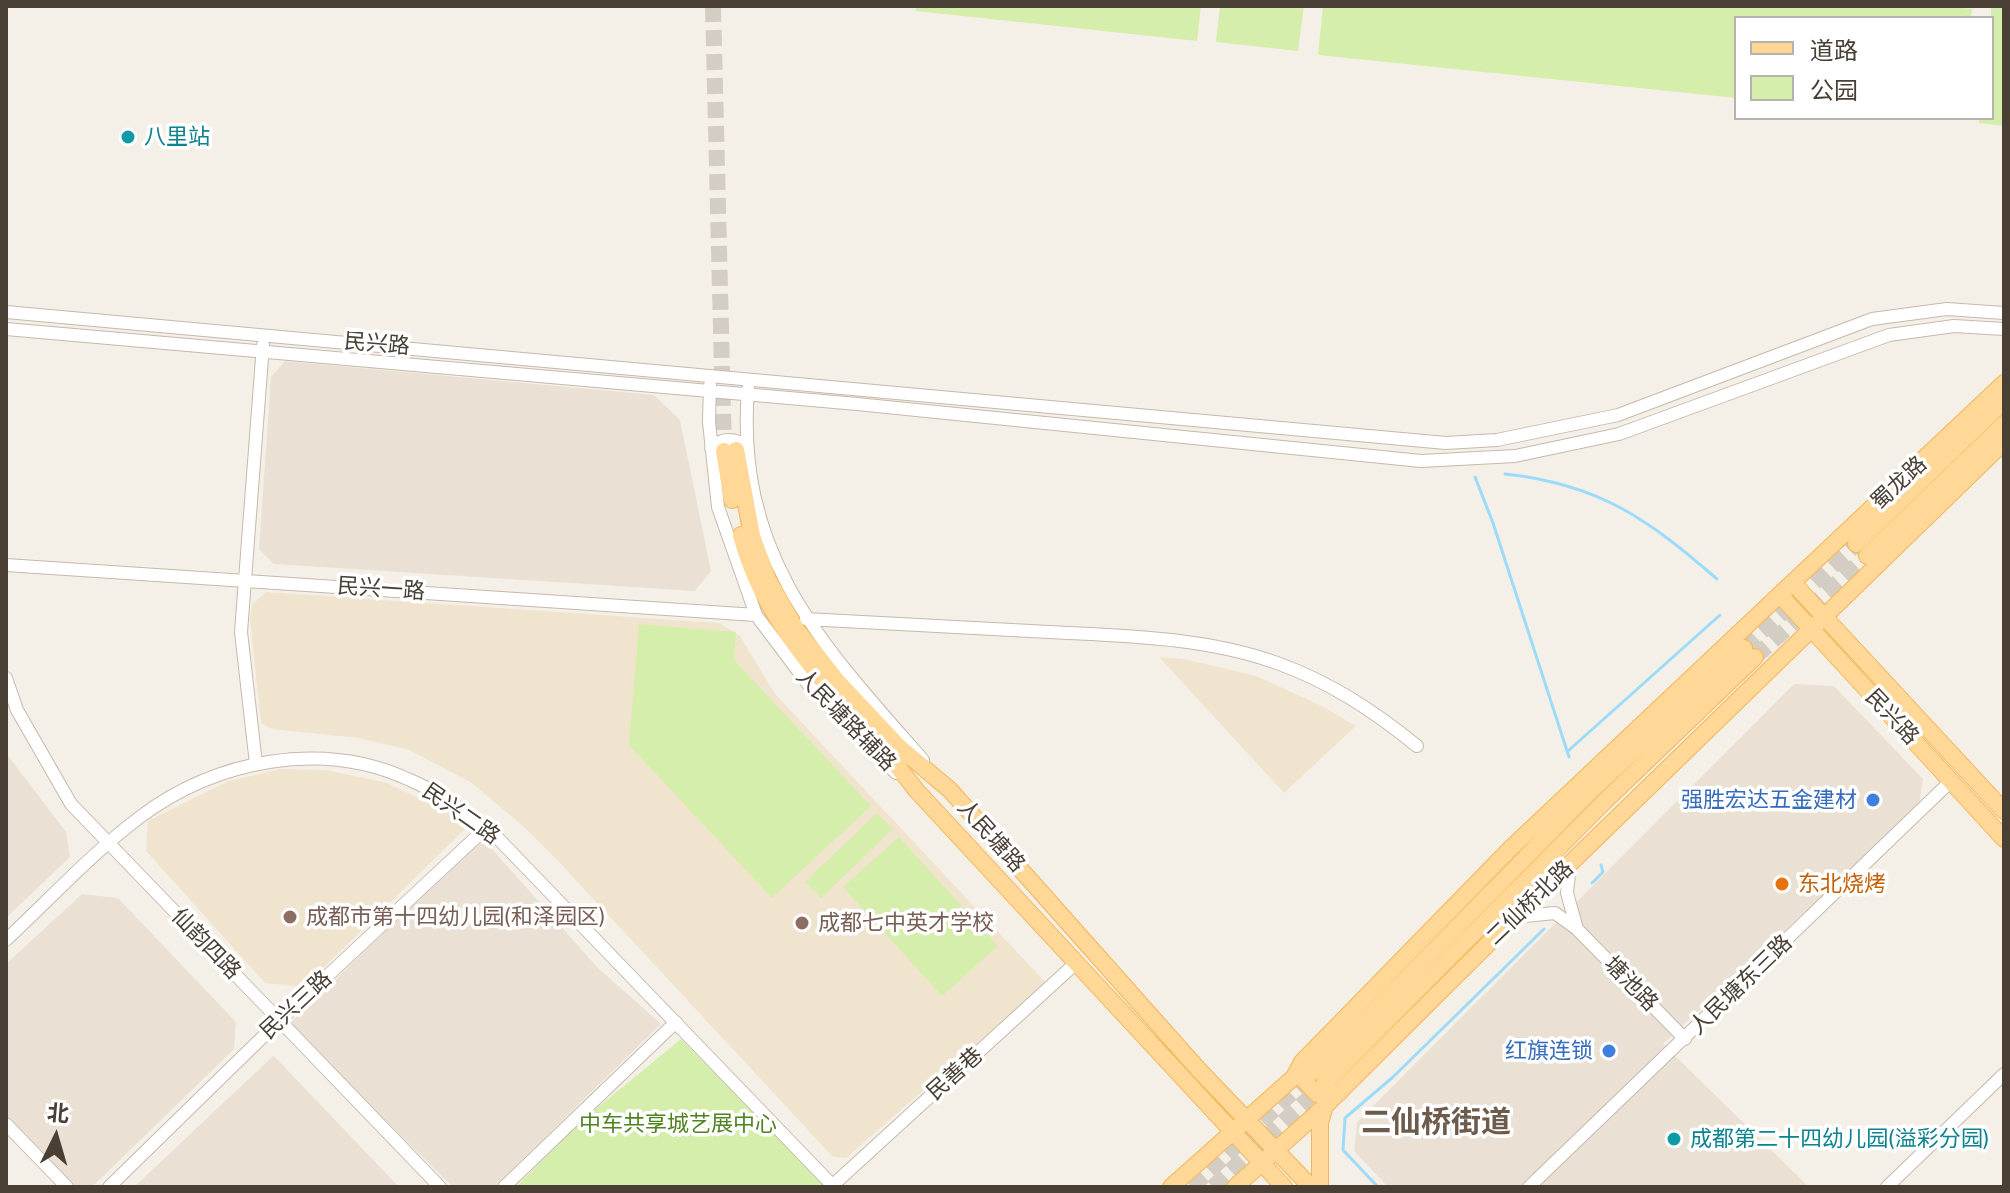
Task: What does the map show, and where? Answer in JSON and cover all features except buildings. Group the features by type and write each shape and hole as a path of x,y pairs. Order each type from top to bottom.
{"main road":[{"name":"蜀龙路","path":"1320,1077 1511,848 2004,383"},
{"name":"蜀龙路","path":"2004,401 1862,550 2004,424"},
{"name":"蜀龙路","path":"1825,617 2004,442"},
{"name":"人民塘路","path":"729,449 752,536 781,605 837,681 900,748 950,790 1198,1069 1311,1187"},
{"name":"人民塘路","path":"729,449 743,541 771,610 824,683 886,750 916,790 1284,1187"},
{"name":"民兴路","path":"1793,583 2004,811"},
{"name":"民兴路","path":"1780,595 2004,839"},
{"name":"二仙桥北路","path":"1235,1187 1325,1106 1320,1077 1515,917 1825,617"},
{"path":"1172,1186 1294,1077 1320,1077 1591,791 1750,653"},
{"path":"1320,1187 1320,1123 1325,1106"},
{"path":"1172,1186 1192,1187"}],"street":[{"name":"民兴路","path":"6,312 711,373 1409,440 1497,440 1618,415 1872,319 1947,309 2004,313"},
{"name":"民兴路","path":"6,329 747,394 1364,457 1461,461 1515,456 1619,434 1889,335 1954,326 2004,329"},
{"path":"256,764 241,632 264,334"},
{"name":"人民塘路辅路","path":"711,373 710,391 729,449 790,593 835,660 950,790"},
{"name":"人民塘路辅路","path":"749,378 747,394 729,449 718,507 756,615 811,688 878,758 916,790"},
{"name":"民兴一路","path":"6,565 756,615"},
{"path":"806,619 1083,633 1220,647 1276,663 1327,684 1376,713 1417,746"},
{"name":"仙韵四路","path":"6,678 11,713 71,804 440,1187"},
{"name":"民兴二路","path":"6,940 109,843 154,807 228,769 296,758 374,767 432,791 487,827 834,1186"},
{"name":"人民塘东三路","path":"1529,1187 1951,781"},
{"name":"民兴三路","path":"109,1187 280,1020 487,827"},
{"path":"1570,864 1567,893 1577,929"},
{"path":"1515,917 1555,913 1577,929"},
{"name":"塘池路","path":"1577,929 1685,1039"},
{"name":"民善巷","path":"834,1186 1077,962"},
{"path":"504,1187 676,1022"},
{"path":"1887,1187 2004,1074"},
{"path":"6,1124 67,1187"}],"shaded area":[{"path":"285,361 654,395 680,420 711,571 695,591 274,564 259,549 271,377"},
{"name":"成都七中英才学校","path":"266,592 719,623 740,636 775,694 1046,983 846,1158 833,1157 559,862 472,783 409,750 359,738 272,729 261,723 250,620 252,605"},
{"path":"1159,657 1184,659 1256,676 1322,706 1356,726 1284,793"},
{"path":"1794,684 1834,686 1923,779 1919,805 1663,1044 1809,1187 1388,1187 1354,1151 1357,1122"},
{"path":"6,753 66,832 70,857 6,918"},
{"name":"成都市第十四幼儿园(和泽园区)","path":"281,769 326,770 387,783 450,813 467,827 304,987 265,983 146,851 148,821 229,781"},
{"path":"482,838 597,967 661,1024 494,1187 453,1187 288,1025"},
{"path":"82,894 118,898 236,1022 234,1049 92,1187 72,1187 6,1123 6,964"},
{"path":"273,1056 399,1187 134,1187"}],"green space":[{"path":"916,6 1201,6 1197,41 916,11"},
{"path":"1220,6 1304,6 1298,51 1216,42"},
{"path":"1323,6 1945,6 1972,9 1971,16 1734,16 1734,98 1318,55"},
{"path":"1991,6 2004,6 2004,126 1979,123 1979,120 1994,120 1994,16 1991,16"},
{"path":"639,624 736,632 734,660 871,806 772,898 629,745"},
{"path":"877,813 893,829 821,898 805,882"},
{"path":"899,837 998,946 942,996 843,887"},
{"name":"中车共享城艺展中心","path":"681,1039 827,1187 516,1187 580,1122"}],"waterway":[{"path":"1505,474 1568,486 1620,508 1668,539 1717,579"},
{"path":"1475,477 1493,523 1569,757"},
{"path":"1568,751 1720,615"},
{"path":"1592,883 1603,872 1601,865"},
{"path":"1378,1187 1343,1150 1345,1118 1393,1077 1544,929"}],"tunnel":[{"path":"713,6 724,451"},
{"path":"1744,648 1856,544"},
{"path":"1755,657 1867,556"},
{"path":"1192,1187 1313,1073"},
{"path":"1213,1187 1323,1085"}],"place":[{"name":"八里站","path":"128,137"},
{"name":"强胜宏达五金建材","path":"1873,800"},
{"name":"东北烧烤","path":"1782,884"},
{"name":"成都市第十四幼儿园(和泽园区)","path":"290,917"},
{"name":"成都七中英才学校","path":"802,923"},
{"name":"红旗连锁","path":"1609,1051"},
{"name":"成都第二十四幼儿园(溢彩分园)","path":"1674,1139"}],"district":[{"name":"二仙桥街道","path":"1436,1123"}]}
